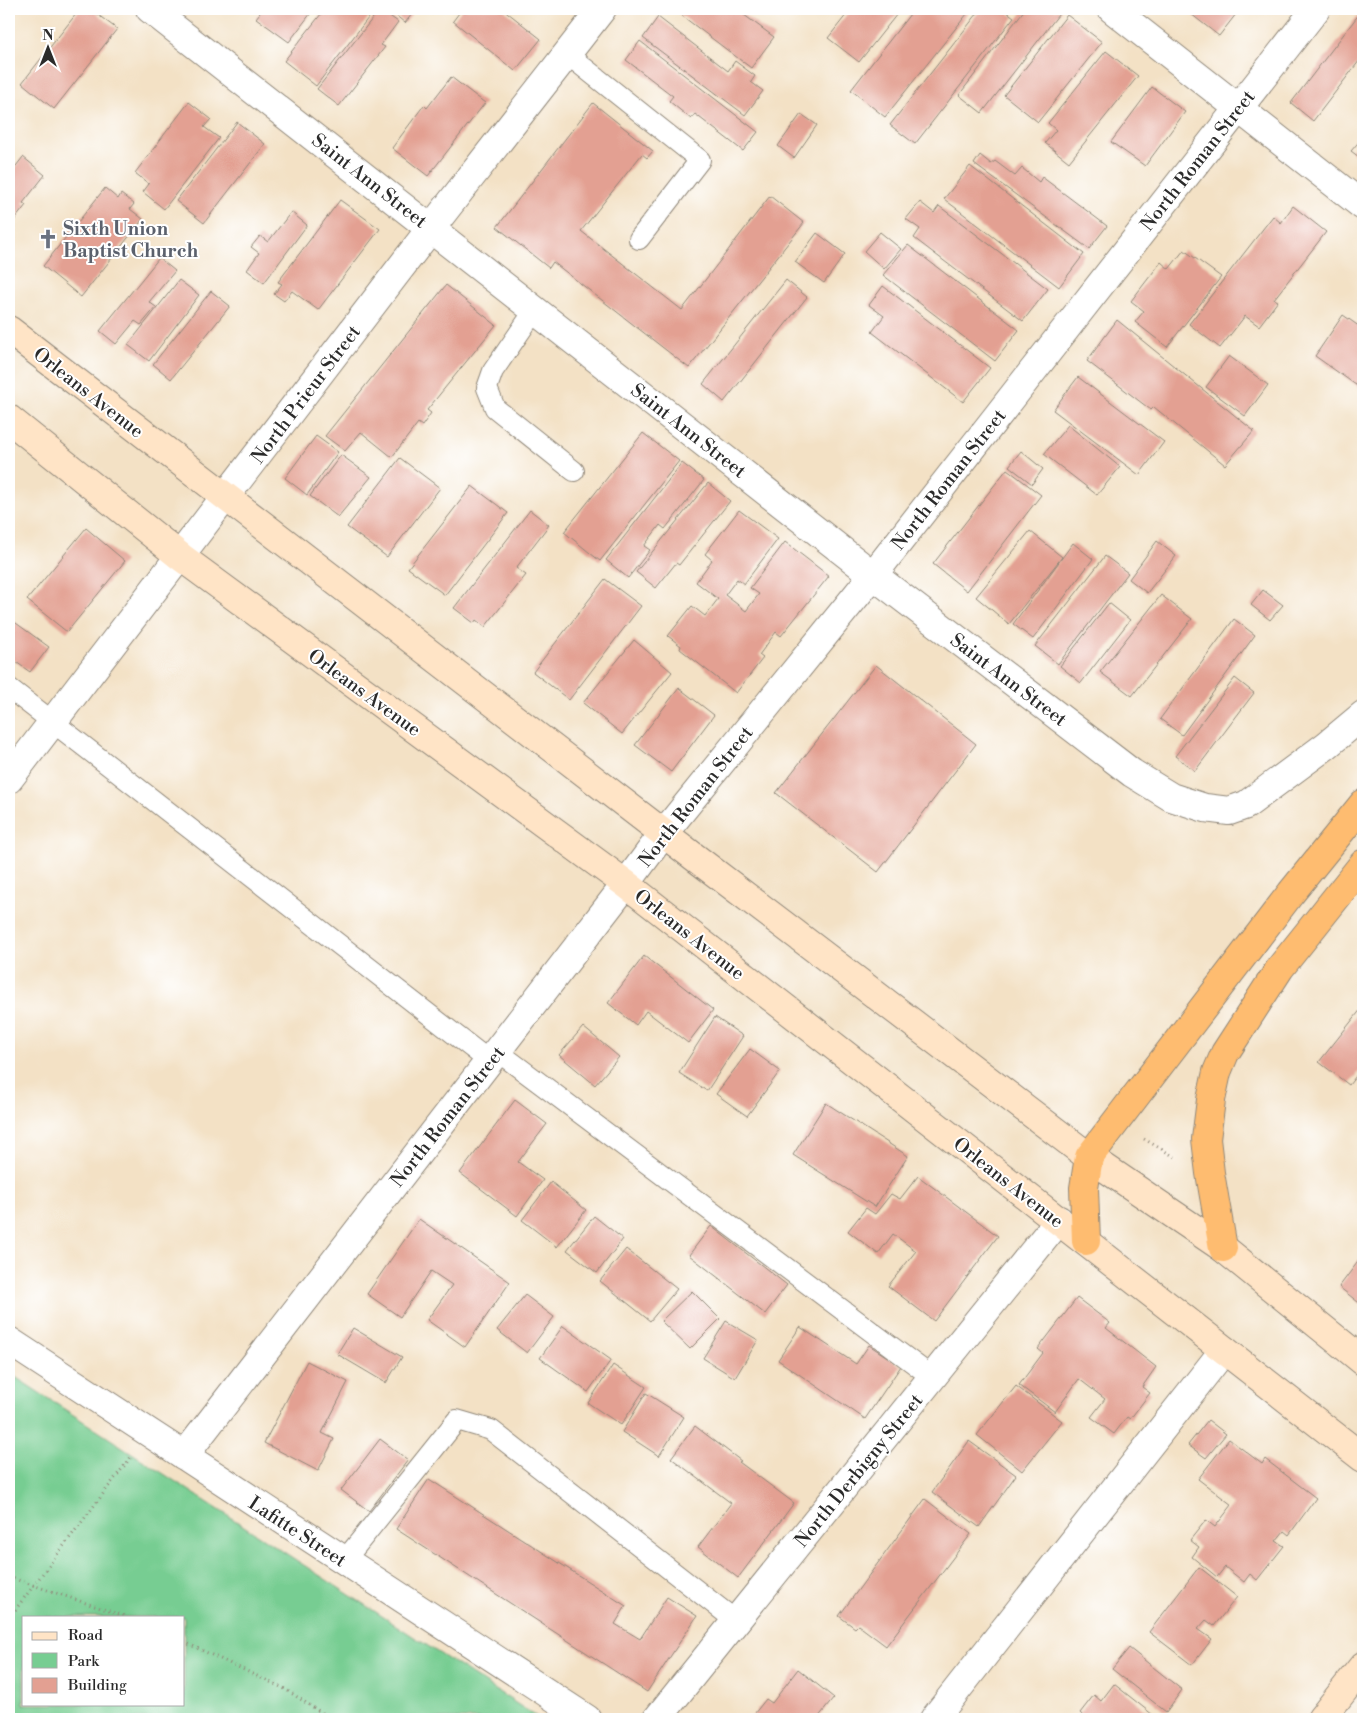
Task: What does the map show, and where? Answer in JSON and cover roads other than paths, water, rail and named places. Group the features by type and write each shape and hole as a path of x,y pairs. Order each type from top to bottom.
{"highway":[{"path":"1086,1241 1084,1188 1089,1157 1291,892 1363,804"},
{"path":"1223,1248 1206,1139 1210,1100 1217,1072 1225,1053 1280,968 1363,864"}],"street":[{"name":"Saint Ann Street","path":"150,9 873,575 1132,773 1171,797 1204,808 1229,811 1246,805 1363,715"},
{"name":"North Prieur Street","path":"9,779 602,9"},
{"path":"1112,9 1363,206"},
{"name":"North Roman Street","path":"184,1456 664,834 873,575 1316,9"},
{"name":"Orleans Avenue","path":"9,330 664,834 1089,1157 1223,1248 1363,1361"},
{"name":"Orleans Avenue","path":"9,418 181,557 626,884 1363,1458"},
{"name":"North Derbigny Street","path":"657,1719 1058,1220"},
{"name":"Lafitte Street","path":"9,1341 587,1719"},
{"path":"934,1719 1224,1350"},
{"path":"1321,1719 1363,1666"}],"lane":[{"path":"567,54 700,160 639,239"},
{"path":"535,310 493,370 487,388 495,408 574,471"},
{"path":"9,688 493,1056 932,1378"},
{"path":"344,1561 457,1420 491,1430 736,1621"}],"place":[{"name":"Sixth Union Baptist Church","path":"48,239"}]}
